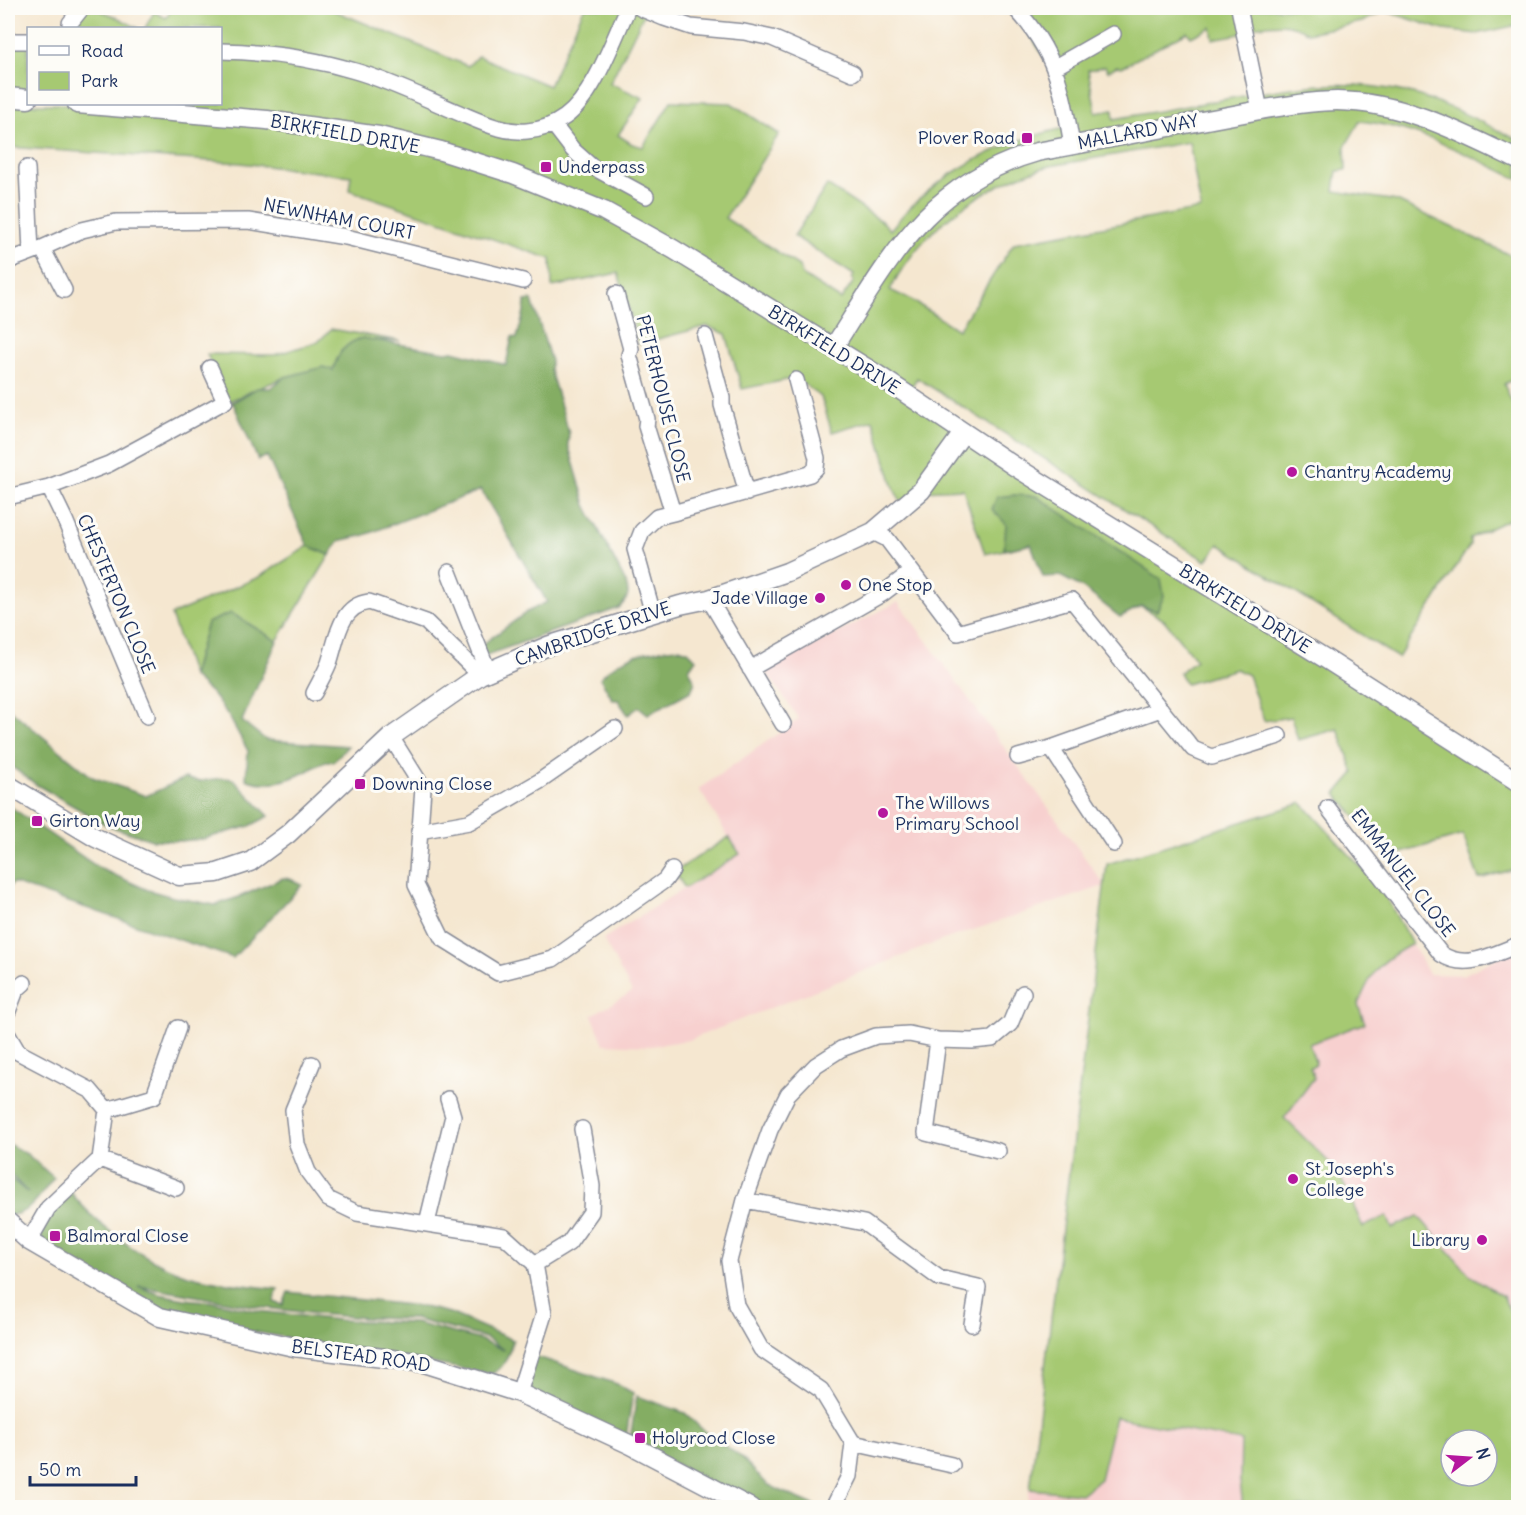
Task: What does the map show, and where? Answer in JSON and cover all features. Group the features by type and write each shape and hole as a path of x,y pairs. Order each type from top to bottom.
{"street":[{"path":"69,27 82,8"},
{"path":"222,51 287,56 357,71 495,127 526,131 553,124 574,110 587,93 628,8"},
{"path":"640,8 691,27 744,32 772,38 853,73"},
{"path":"1015,8 1038,36 1055,68 1072,145"},
{"path":"1239,8 1260,110"},
{"path":"1055,68 1113,34"},
{"path":"8,41 27,42"},
{"path":"8,98 27,99"},
{"name":"MALLARD WAY","path":"832,348 891,256 933,208 966,184 1002,164 1037,152 1260,110 1319,102 1376,104 1415,114 1518,160"},
{"name":"BIRKFIELD DRIVE","path":"89,105 267,120 336,129 410,143 513,174 560,191 673,249 878,375 963,434 1316,653 1518,782"},
{"path":"553,124 573,150 591,166 646,196"},
{"path":"27,168 37,250 64,290"},
{"name":"NEWNHAM COURT","path":"8,261 82,230 116,222 248,221 346,237 523,281"},
{"name":"PETERHOUSE CLOSE","path":"616,294 631,349 629,356 647,419 646,426 673,513"},
{"path":"705,336 747,493"},
{"path":"8,497 49,487 109,464 225,402 210,368"},
{"name":"PETERHOUSE CLOSE","path":"653,614 635,549 642,531 657,518 810,474 816,468 818,458 796,380"},
{"name":"CAMBRIDGE DRIVE","path":"8,785 96,838 179,876 217,873 250,862 288,834 392,736 484,673 550,645 680,605 709,599 787,572 873,532 921,490 963,434"},
{"name":"CHESTERTON CLOSE","path":"49,487 147,716"},
{"path":"873,532 887,539 958,633 1072,600 1193,749 1212,757 1280,736"},
{"path":"449,572 484,673"},
{"path":"750,669 882,594 911,572"},
{"path":"709,599 783,724"},
{"path":"314,693 328,665 340,626 359,603 369,602 426,622 484,673"},
{"path":"1018,757 1161,710"},
{"path":"419,831 469,822 540,781 615,729"},
{"path":"392,736 423,788 416,885 442,938 498,973 553,959 664,880 672,870"},
{"path":"1051,748 1114,844"},
{"name":"EMMANUEL CLOSE","path":"1328,808 1441,954 1450,960 1460,962 1476,960 1518,945"},
{"path":"8,1011 16,990 24,983"},
{"path":"833,1508 849,1476 853,1443 821,1390 761,1349 736,1305 729,1260 745,1200 770,1130 788,1094 816,1065 841,1049 876,1036 909,1034 938,1040 992,1039 1010,1024 1023,993"},
{"path":"107,1110 154,1096 178,1028"},
{"path":"8,1035 18,1052 90,1090 107,1110 100,1159 48,1208 28,1241"},
{"path":"938,1040 926,1134 998,1151"},
{"path":"312,1064 293,1110 297,1144 308,1172 328,1199 357,1213 504,1236 535,1264 544,1314 519,1393"},
{"path":"427,1223 453,1116 448,1099"},
{"path":"535,1264 569,1243 591,1212 592,1186 582,1129"},
{"path":"100,1159 176,1188"},
{"path":"745,1200 864,1223 939,1278 978,1287 972,1324"},
{"name":"BELSTEAD ROAD","path":"8,1222 28,1241 160,1317 294,1347 423,1363 519,1393 631,1445 751,1508"},
{"path":"853,1443 952,1466"}],"shaded area":[{"name":"St Joseph's College","path":"898,602 1104,884 1107,864 1302,803 1382,890 1429,974 1463,975 1518,948 1518,1507 1027,1507 1104,886 940,941 689,1040 651,1046 604,1044 592,1015 632,992 603,939 739,854 699,789 799,719 765,670"}],"green space":[{"path":"82,8 89,8 104,12 136,27 64,27 70,23"},
{"path":"172,8 328,8 468,66 478,56 549,86 584,8 640,8 646,10 610,83 643,98 618,135 632,144 643,147 671,101 731,103 779,134 725,218 799,266 802,275 841,300 854,281 852,279 854,275 794,236 827,185 883,222 890,230 927,192 970,163 1017,141 1069,127 1061,87 1015,8 1518,8 1518,25 1477,34 1444,30 1385,11 1362,22 1308,33 1285,24 1245,28 1246,33 1213,39 1211,27 1191,37 1187,32 1122,67 1117,66 1108,71 1105,66 1088,70 1096,113 1113,110 1114,119 1299,87 1363,85 1423,97 1465,114 1518,140 1518,179 1442,143 1402,129 1360,121 1345,147 1346,170 1337,171 1334,191 1397,201 1512,256 1518,245 1518,377 1504,384 1518,417 1518,515 1470,538 1470,545 1398,658 1219,544 1206,561 917,378 906,395 1518,782 1518,868 1479,879 1463,835 1391,856 1386,839 1377,842 1336,794 1354,773 1338,729 1298,740 1291,717 1264,721 1248,675 1236,669 1186,684 1179,673 1196,660 1164,620 1038,543 985,554 963,489 921,491 903,506 895,491 873,420 832,432 821,397 796,378 742,389 726,334 707,326 639,344 618,273 552,287 551,259 349,190 351,176 240,163 8,147 8,41 27,41 27,105 222,105 222,27 146,27 154,12 166,18","holes":["1189,142 1201,209 1014,243 958,330 913,301 890,290 903,268 937,228 979,197 1002,184 1050,166"]},
{"path":"532,300 551,361 550,370 569,433 568,444 586,505 626,583 628,594 619,608 478,658 476,649 527,612 547,602 481,490 365,535 339,541 330,555 308,546 267,456 258,460 233,403 228,405 257,388 270,388 285,377 323,367 333,370 343,349 362,338 446,352 453,351 506,365 512,337 517,338 525,301"},
{"path":"331,329 400,341 357,339 341,351 333,370 285,377 227,402 207,354 274,355 318,342"},
{"path":"1036,496 1161,579 1164,596 1157,611 1141,606 1120,617 1083,588 1060,576 1043,577 1031,544 1004,550 1006,524 992,509 997,497"},
{"path":"308,546 330,555 277,641 231,613 207,623 192,676 171,615 259,577"},
{"path":"231,613 277,641 242,721 266,740 348,746 334,761 322,763 283,781 260,783 246,779 248,751 228,715 212,694 192,676 207,623"},
{"path":"679,648 688,651 696,659 689,669 695,682 691,691 648,714 639,707 628,715 618,700 613,700 600,678 626,658 657,650"},
{"path":"8,708 92,777 146,796 185,778 197,781 233,779 269,816 250,826 203,839 180,841 152,840 108,826 37,785 8,764"},
{"name":"St Joseph's College","path":"1302,803 1382,890 1412,944 1384,962 1368,983 1358,1005 1365,1023 1309,1044 1316,1064 1310,1067 1314,1078 1284,1118 1338,1171 1363,1227 1387,1216 1392,1228 1418,1216 1471,1276 1503,1296 1511,1314 1518,1321 1518,1507 1243,1507 1240,1481 1241,1441 1115,1417 1100,1479 1081,1494 1030,1489 1107,864"},
{"path":"8,805 99,868 148,890 173,897 215,905 283,878 302,885 233,958 13,883 8,888"},
{"path":"729,837 740,854 685,888 674,872"},
{"path":"8,1144 27,1154 54,1178 29,1208 23,1212 8,1215 8,1176 28,1193 8,1172"},
{"path":"68,1189 79,1203 119,1239 150,1258 182,1273 217,1281 278,1289 274,1302 283,1305 288,1292 419,1306 450,1313 513,1340 503,1364 491,1374 131,1310 83,1282 43,1250 40,1232","holes":["138,1286 258,1307 365,1318 414,1319 486,1338 504,1350 481,1340 415,1323 338,1320 258,1311 159,1294"]},
{"path":"529,1354 617,1384 633,1393 626,1437 535,1397 525,1385"},
{"path":"637,1396 685,1413 705,1432 741,1457 767,1484 814,1505 813,1508 751,1507 630,1439"}],"place":[{"name":"Plover Road","path":"1027,138"},
{"name":"Underpass","path":"546,167"},
{"name":"Chantry Academy","path":"1292,472"},
{"name":"One Stop","path":"846,585"},
{"name":"Jade Village","path":"820,598"},
{"name":"Downing Close","path":"360,784"},
{"name":"The Willows Primary School","path":"883,813"},
{"name":"Girton Way","path":"37,821"},
{"name":"St Joseph's College","path":"1293,1179"},
{"name":"Balmoral Close","path":"55,1236"},
{"name":"Library","path":"1482,1240"},
{"name":"Holyrood Close","path":"640,1438"}]}
